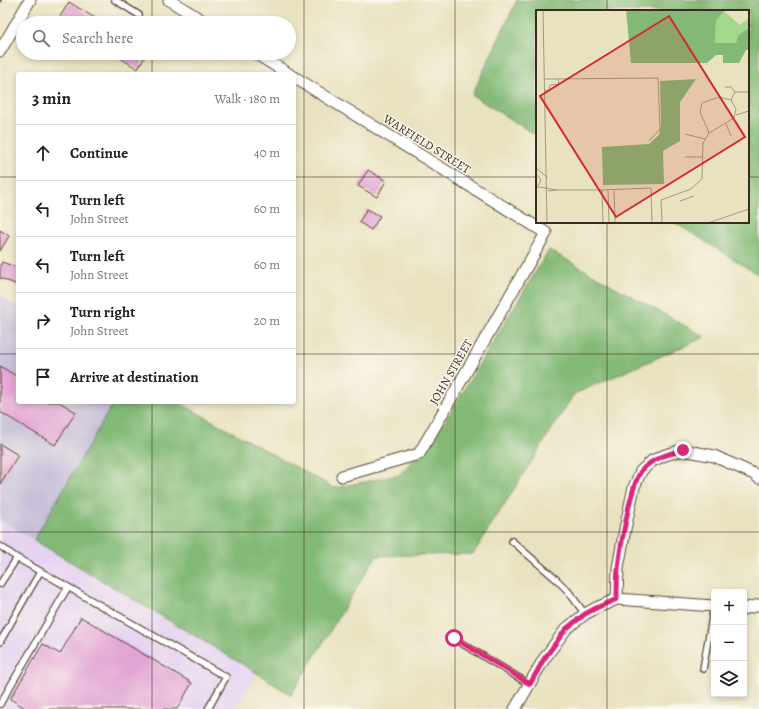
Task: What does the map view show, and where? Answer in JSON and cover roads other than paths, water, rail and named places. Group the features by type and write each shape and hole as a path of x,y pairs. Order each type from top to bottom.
{"street":[{"path":"21,16 30,0"},
{"path":"169,0 195,16"},
{"path":"0,51 16,24"},
{"path":"266,60 286,72"},
{"name":"WARFIELD STREET","path":"296,78 546,233"},
{"name":"JOHN STREET","path":"342,476 419,454 546,233"},
{"path":"617,599 618,568 634,487 641,472 652,461 665,455 683,450 714,456 754,474 759,478"},
{"path":"515,709 544,659 566,629 585,614 596,608 617,599 711,606"},
{"path":"747,608 759,605"}],"lane":[{"path":"115,0 139,15"},
{"path":"512,541 568,591 585,614"},
{"path":"0,546 40,572 226,677 208,709"},
{"path":"0,584 17,558"},
{"path":"0,642 40,572"},
{"path":"0,704 68,587"},
{"path":"703,669 711,623"},
{"path":"454,638 530,684"}]}
